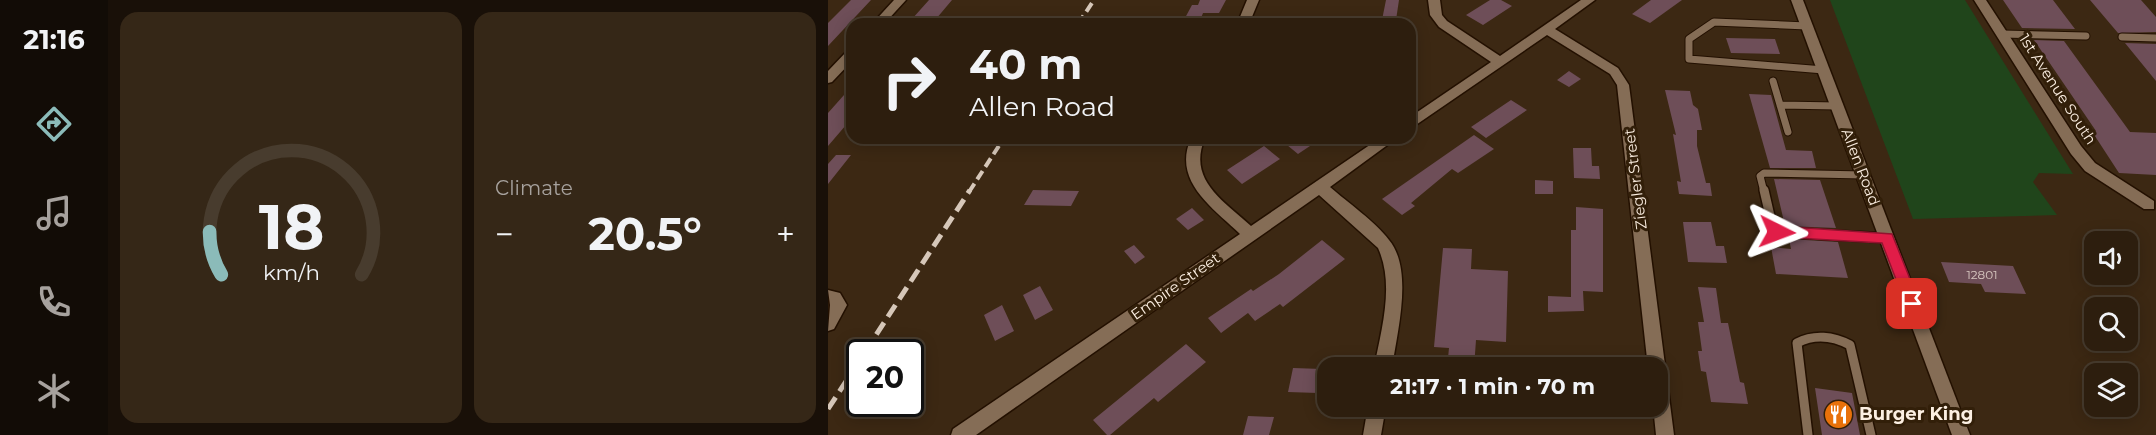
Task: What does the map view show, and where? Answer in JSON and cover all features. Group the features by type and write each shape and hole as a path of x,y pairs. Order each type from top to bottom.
{"street":[{"path":"884,18 900,0"},
{"path":"1246,18 1253,0"},
{"path":"1434,0 1436,15 1443,24 1500,62"},
{"path":"1416,120 1589,0"},
{"name":"Allen Road","path":"1797,0 1961,435"},
{"name":"1st Avenue South","path":"1980,0 2076,150 2091,167 2149,205"},
{"name":"Ziegler Street","path":"1547,30 1614,71 1623,85 1656,357"},
{"path":"828,79 846,59"},
{"path":"1196,144 1192,153 1192,164 1197,179 1250,234"},
{"name":"Empire Street","path":"960,435 1381,144"},
{"path":"1319,186 1384,244 1390,253 1394,267 1392,306 1385,357"},
{"path":"828,297 834,297 839,305 828,324"},
{"path":"1372,435 1375,417"},
{"name":"Ziegler Street","path":"1663,417 1665,435"}],"lane":[{"path":"1807,26 1714,22 1689,39 1689,59 1824,70"},
{"path":"2002,34 2086,36"},
{"path":"2122,38 2156,39"},
{"path":"1773,81 1788,132"},
{"path":"1780,105 1838,106"},
{"path":"1864,175 1764,172 1760,176 1773,229 1777,232 1887,238"},
{"path":"1808,435 1797,343 1805,337 1839,338 1850,345 1871,435"}],"green space":[{"path":"1830,0 1965,0 2073,174 2039,173 2033,182 2057,215 1913,219"}],"building":[{"path":"851,0 871,0 854,18 846,18 846,27 828,46 828,23"},
{"path":"929,0 952,0 937,18 913,18"},
{"path":"1200,0 1226,0 1219,13 1203,13 1201,18 1185,18 1192,5 1198,5"},
{"path":"1386,0 1399,0 1396,18 1382,18"},
{"path":"1490,0 1501,0 1512,6 1483,25 1466,15"},
{"path":"1651,0 1682,0 1650,23 1632,14"},
{"path":"2003,0 2053,0 2075,29 2022,28"},
{"path":"2090,0 2141,0 2156,17 2156,32 2118,33"},
{"path":"1726,38 1775,39 1780,54 1731,53"},
{"path":"2034,40 2064,41 2130,132 2156,133 2156,175 2119,173 2091,130 2096,131"},
{"path":"2125,43 2156,44 2156,81"},
{"path":"1569,71 1581,79 1569,87 1557,80"},
{"path":"1665,90 1690,91 1693,105 1698,109 1702,130 1697,130 1697,146 1706,183 1710,183 1712,196 1679,194 1677,181 1681,182 1673,134 1676,135"},
{"path":"846,93 846,125 828,146 828,113"},
{"path":"1749,94 1771,95 1786,150 1812,151 1816,168 1770,168"},
{"path":"1511,100 1527,110 1486,138 1471,127"},
{"path":"1474,135 1494,149 1458,173 1452,169 1411,203 1415,206 1402,215 1382,199"},
{"path":"1288,144 1313,144 1298,154"},
{"path":"1264,146 1280,159 1242,184 1227,170"},
{"path":"1573,148 1591,148 1592,166 1599,166 1600,179 1574,178"},
{"path":"836,155 851,155 828,184 828,164"},
{"path":"1774,179 1820,180 1836,228 1785,226"},
{"path":"1535,180 1553,181 1553,194 1535,194"},
{"path":"1033,190 1079,191 1071,206 1024,205"},
{"path":"1576,207 1603,209 1603,292 1583,291 1584,311 1548,312 1548,296 1571,297 1571,230 1576,230"},
{"path":"1192,208 1204,220 1188,230 1176,219"},
{"path":"1683,222 1711,222 1716,246 1724,246 1727,263 1688,262"},
{"path":"1789,239 1838,242 1848,278 1776,274 1771,247 1791,249"},
{"path":"1322,240 1345,259 1283,307 1280,304 1255,321 1248,313 1221,333 1208,318 1251,289 1253,291 1279,274"},
{"path":"1134,245 1145,257 1135,264 1124,251"},
{"path":"1443,248 1472,249 1471,269 1508,271 1506,342 1476,340 1475,357 1448,357 1449,348 1434,347"},
{"path":"1941,262 2013,266 2026,294 1985,292 1981,284 1949,282"},
{"path":"1040,286 1053,310 1035,320 1023,295"},
{"path":"1698,287 1716,288 1721,323 1728,323 1740,382 1744,383 1748,404 1711,402 1706,372 1701,371 1698,351 1702,351 1698,322 1704,322"},
{"path":"1002,305 1014,331 995,341 984,315"},
{"path":"1186,344 1206,362 1158,402 1154,398 1110,435 1107,435 1093,420"},
{"path":"1293,368 1317,369 1317,393 1288,392"},
{"name":"Burger King","path":"1815,388 1852,393 1860,435 1822,435"},
{"path":"1248,416 1274,417 1269,435 1243,435"}],"railway":[{"path":"1082,18 1094,0"},
{"path":"969,192 1000,144"},
{"path":"873,339 970,190"},
{"path":"828,409 846,381"}],"place":[{"name":"Burger King","path":"1838,414"}],"route":[{"path":"1777,232 1887,238 1912,304"}]}
